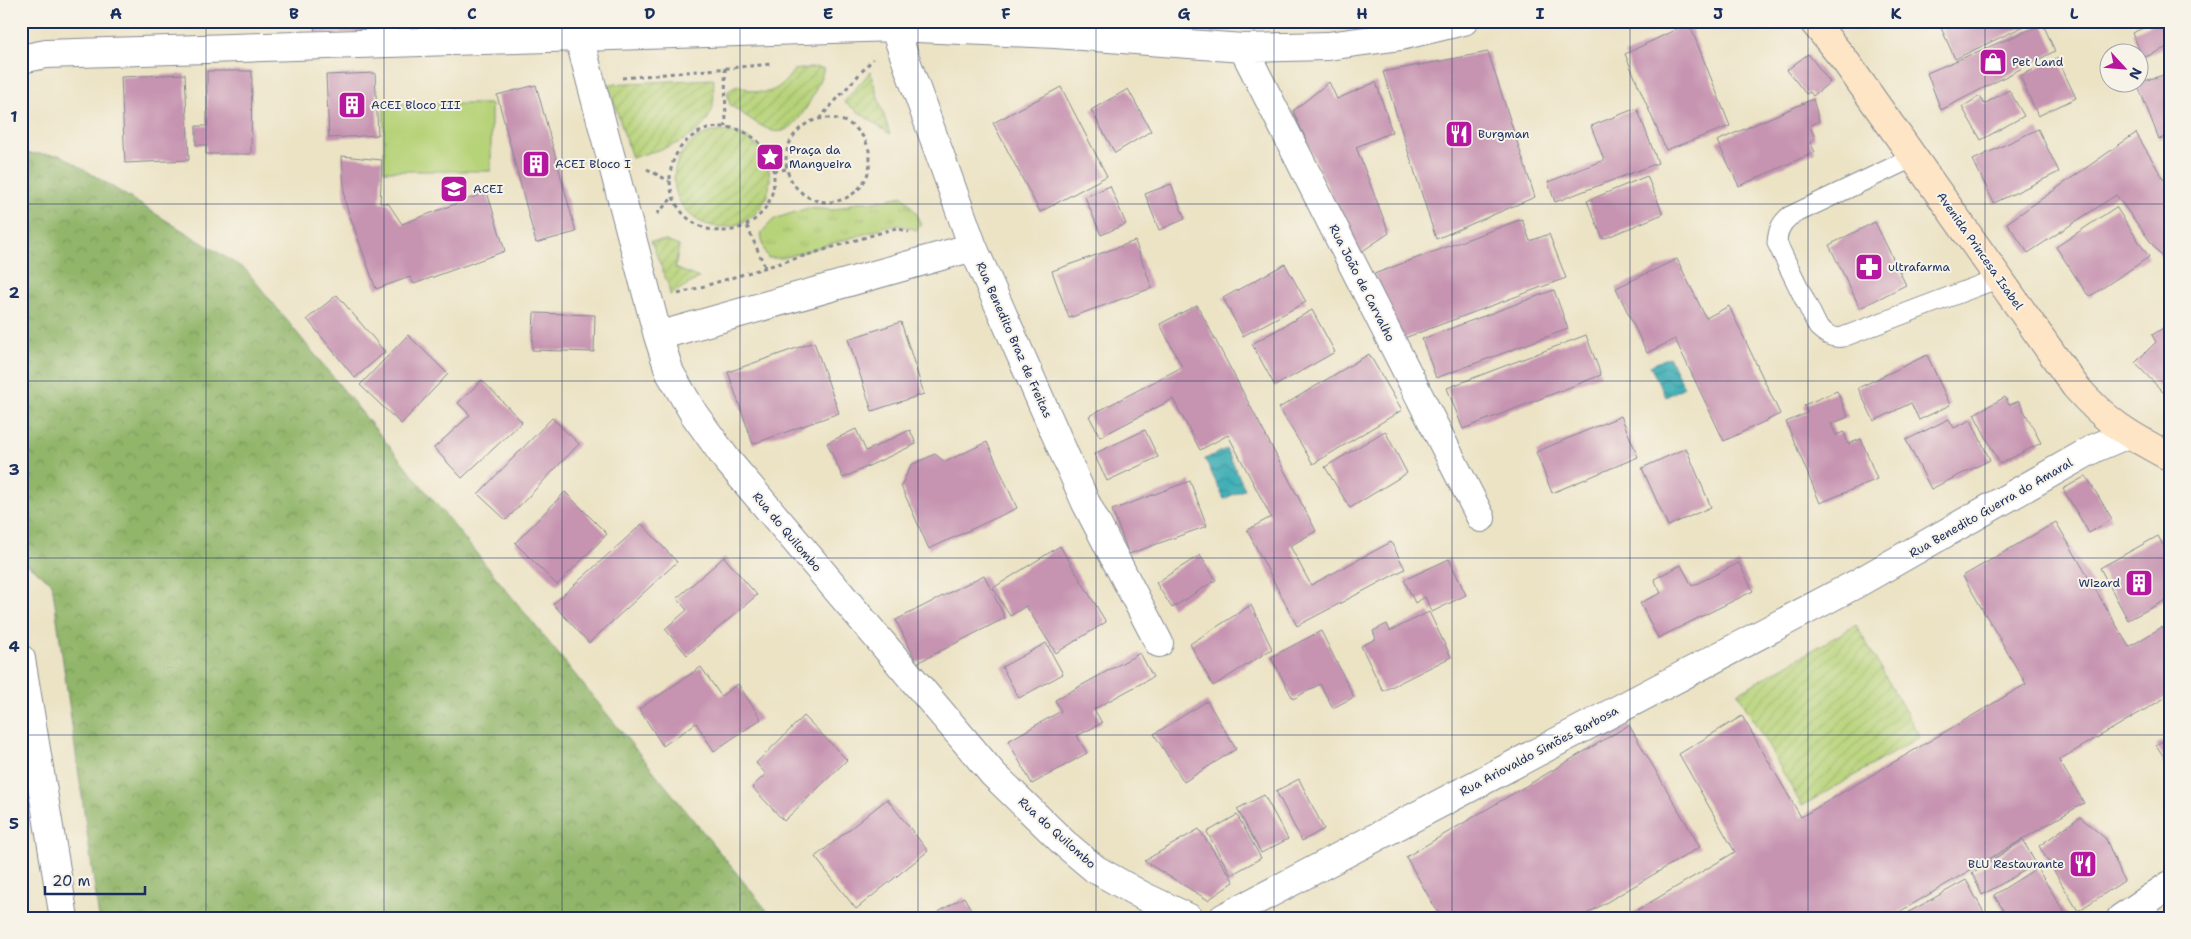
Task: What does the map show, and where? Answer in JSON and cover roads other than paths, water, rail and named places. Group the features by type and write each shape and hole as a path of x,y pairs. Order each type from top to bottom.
{"main road":[{"name":"Avenida Princesa Isabel","path":"1813,21 1846,62 2075,386 2092,406 2128,434 2170,457"}],"street":[{"path":"21,59 46,54 576,29 894,27 1055,34 1243,48 1328,46 1401,36 1464,21"},
{"name":"Rua Benedito Braz de Freitas","path":"894,27 973,247 1086,504 1158,643"},
{"name":"Rua do Quilombo","path":"576,29 658,336 670,373 694,414 727,460 993,774 1064,843 1095,869 1143,896 1189,918"},
{"name":"Rua João de Carvalho","path":"1243,48 1481,518"},
{"path":"658,336 973,247"},
{"name":"Rua Benedito Guerra do Amaral","path":"1856,584 2095,448 2128,434"},
{"name":"Rua Ariovaldo Simões Barbosa","path":"1223,918 1856,584"},
{"path":"21,659 64,918"},
{"path":"2122,918 2170,885"}],"lane":[{"path":"1914,157 1790,216 1778,230 1777,243 1818,327 1826,334 1836,338 1843,337 1999,278"}],"water":[{"path":"1669,357 1684,387 1666,397 1650,366"},
{"path":"1226,449 1245,489 1224,499 1205,459"}],"place":[{"name":"Pet Land","path":"1993,62"},
{"name":"ACEI Bloco III","path":"352,105"},
{"name":"Burgman","path":"1459,134"},
{"name":"Praça da Mangueira","path":"770,157"},
{"name":"ACEI Bloco I","path":"536,164"},
{"name":"ACEI","path":"454,189"},
{"name":"ultrafarma","path":"1869,267"},
{"name":"Wizard","path":"2139,583"},
{"name":"BLU Restaurante","path":"2083,864"}]}
